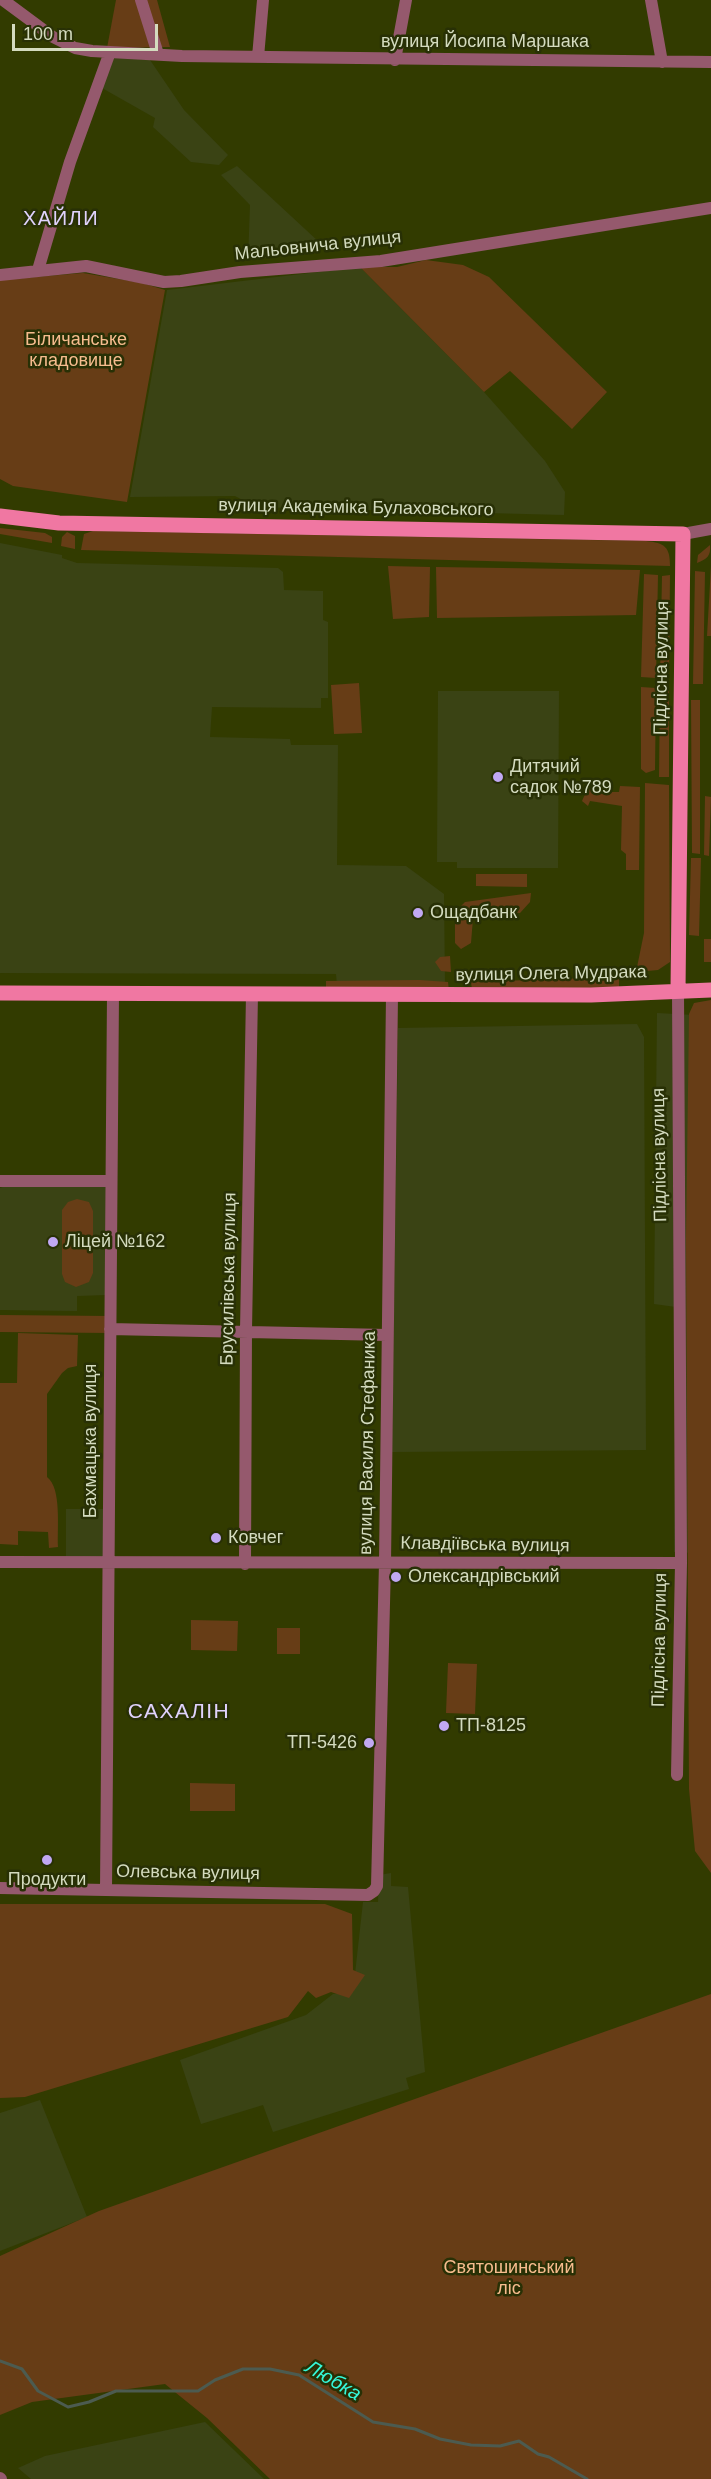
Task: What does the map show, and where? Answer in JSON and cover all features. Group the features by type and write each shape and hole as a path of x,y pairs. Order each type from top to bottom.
{"main road":[{"name":"вулиця Академіка Булаховського","path":"0,516 59,524 683,534"},
{"name":"Підлісна вулиця","path":"678,990 683,534"},
{"name":"вулиця Олега Мудрака","path":"0,993 591,995 711,990"}],"street":[{"name":"вулиця Йосипа Маршака","path":"3,0 53,37 75,48 111,52 395,60 711,62"},
{"path":"141,0 158,54"},
{"path":"258,57 263,0"},
{"path":"395,60 406,0"},
{"path":"651,0 662,62"},
{"path":"38,270 70,162 111,52"},
{"name":"Мальовнича вулиця","path":"0,275 94,267 164,282 181,281 240,272 381,261 711,208"},
{"name":"вулиця Академіка Булаховського","path":"683,534 711,529"},
{"name":"Підлісна вулиця","path":"677,1775 681,1563 678,990"},
{"name":"Бахмацька вулиця","path":"106,1889 113,994"},
{"name":"Брусилівська вулиця","path":"245,1564 246,1330 252,994"},
{"name":"вулиця Василя Стефаника","path":"374,1892 377,1886 385,1563 392,995"},
{"path":"0,1181 111,1181"},
{"path":"110,1329 246,1330 387,1335"},
{"name":"Клавдіївська вулиця","path":"0,1562 108,1564 681,1563"},
{"name":"Олевська вулиця","path":"0,1888 368,1895 374,1892"}],"shaded area":[{"path":"114,57 150,60 184,110 228,155 219,165 191,162 153,127 155,118 102,88"},
{"path":"237,166 319,242 310,253 248,260 250,205 221,175"},
{"path":"360,267 484,392 545,461 565,492 564,515 256,507 235,496 130,497 167,290"},
{"path":"0,543 62,555 62,558 77,563 278,568 283,572 284,590 323,591 323,620 328,622 328,698 321,698 321,708 212,707 210,737 290,739 291,745 338,745 337,865 406,866 444,894 445,986 337,985 336,974 0,973"},
{"name":"Дитячий садок №789","path":"438,691 559,691 558,868 457,868 457,862 437,862"},
{"path":"657,1013 694,1015 693,1553 674,1552 676,1307 654,1304"},
{"path":"637,1024 644,1037 646,1450 392,1452 398,1028"},
{"name":"Ліцей №162","path":"8,1185 106,1185 106,1295 77,1296 77,1311 0,1310 0,1188"},
{"path":"66,1509 106,1509 106,1556 66,1559"},
{"path":"391,1873 391,1886 408,1887 425,2072 406,2078 409,2089 273,2132 263,2105 201,2124 180,2060 306,2015 333,1994 353,1992 363,1902 378,1902 379,1875"},
{"path":"40,2100 87,2217 0,2251 0,2113"},
{"path":"205,2422 264,2479 31,2479 18,2468 45,2456"}],"green space":[{"path":"116,0 157,0 170,47 107,48"},
{"path":"426,260 463,265 489,277 607,392 572,429 510,371 484,392 360,267 397,267"},
{"name":"Біличанське кладовище","path":"83,273 142,283 165,290 127,502 13,486 0,479 0,280"},
{"path":"0,528 45,533 52,537 52,543 0,534"},
{"path":"93,531 646,541 665,547 669,554 670,566 81,550 84,534"},
{"path":"67,532 75,536 75,549 61,546 62,537"},
{"path":"710,545 708,557 697,563 698,555"},
{"path":"388,566 430,567 429,617 393,619"},
{"path":"711,566 711,636 707,636"},
{"path":"436,567 640,570 636,615 437,618"},
{"path":"695,571 705,572 703,684 693,684"},
{"path":"644,574 658,575 656,678 641,677"},
{"path":"670,575 669,679 660,679 662,576"},
{"path":"359,683 362,733 334,734 331,685"},
{"path":"641,687 656,688 655,770 646,773 641,769"},
{"path":"660,687 669,688 669,777 659,777"},
{"path":"691,700 700,700 700,854 692,853"},
{"path":"645,783 669,785 670,962 658,970 636,972 644,933"},
{"path":"601,786 601,792 619,792 620,786 640,787 639,870 626,870 626,854 621,850 622,806 590,801 588,806 582,801 587,790"},
{"path":"705,796 711,797 709,856 704,855"},
{"path":"691,858 701,858 699,936 689,935"},
{"path":"476,874 527,874 527,887 476,886"},
{"path":"531,893 530,902 520,913 497,911 491,906 474,906 471,943 461,949 455,943 455,912 465,902"},
{"path":"704,939 711,939 711,962 704,962"},
{"path":"450,956 451,972 441,971 435,962 440,957"},
{"path":"619,977 619,987 573,990 472,990 471,982"},
{"path":"326,981 448,982 449,991 326,991"},
{"path":"711,1000 711,1873 695,1851 689,1789 686,1238 689,1014 694,1003"},
{"path":"77,1199 89,1202 93,1211 93,1273 89,1282 76,1287 65,1282 62,1274 62,1210 68,1202"},
{"path":"0,1315 110,1316 110,1333 0,1332"},
{"path":"18,1333 78,1335 77,1366 68,1368 62,1373 47,1394 47,1477 52,1482 57,1499 58,1547 49,1548 48,1532 18,1531 18,1545 0,1544 0,1383 17,1383"},
{"path":"191,1620 238,1621 237,1651 191,1650"},
{"path":"277,1628 300,1628 300,1654 277,1654"},
{"path":"448,1663 477,1664 475,1714 446,1713"},
{"path":"190,1783 235,1784 235,1811 190,1811"},
{"path":"0,1904 325,1904 352,1914 353,1970 365,1975 349,1998 331,1992 316,1998 308,1991 288,2017 25,2097 0,2098"},
{"name":"Святошинський ліс","path":"711,1994 711,2479 270,2479 207,2418 165,2384 32,2402 0,2415 0,2256 99,2211"}],"waterway":[{"name":"Любка","path":"0,2361 22,2369 38,2391 68,2407 89,2402 116,2391 198,2391 215,2380 243,2369 270,2369 299,2375 373,2422 415,2429 440,2439 471,2445 500,2446 519,2441 538,2454 549,2457 587,2479"}],"place":[{"name":"Дитячий садок №789","path":"498,777"},
{"name":"Ощадбанк","path":"418,913"},
{"name":"Ліцей №162","path":"53,1242"},
{"name":"Ковчег","path":"216,1538"},
{"name":"Олександрівський","path":"396,1577"},
{"name":"ТП-8125","path":"444,1726"},
{"name":"ТП-5426","path":"369,1743"},
{"name":"Продукти","path":"47,1860"}],"district":[{"name":"ХАЙЛИ","path":"61,219"},
{"name":"САХАЛІН","path":"179,1712"}]}
